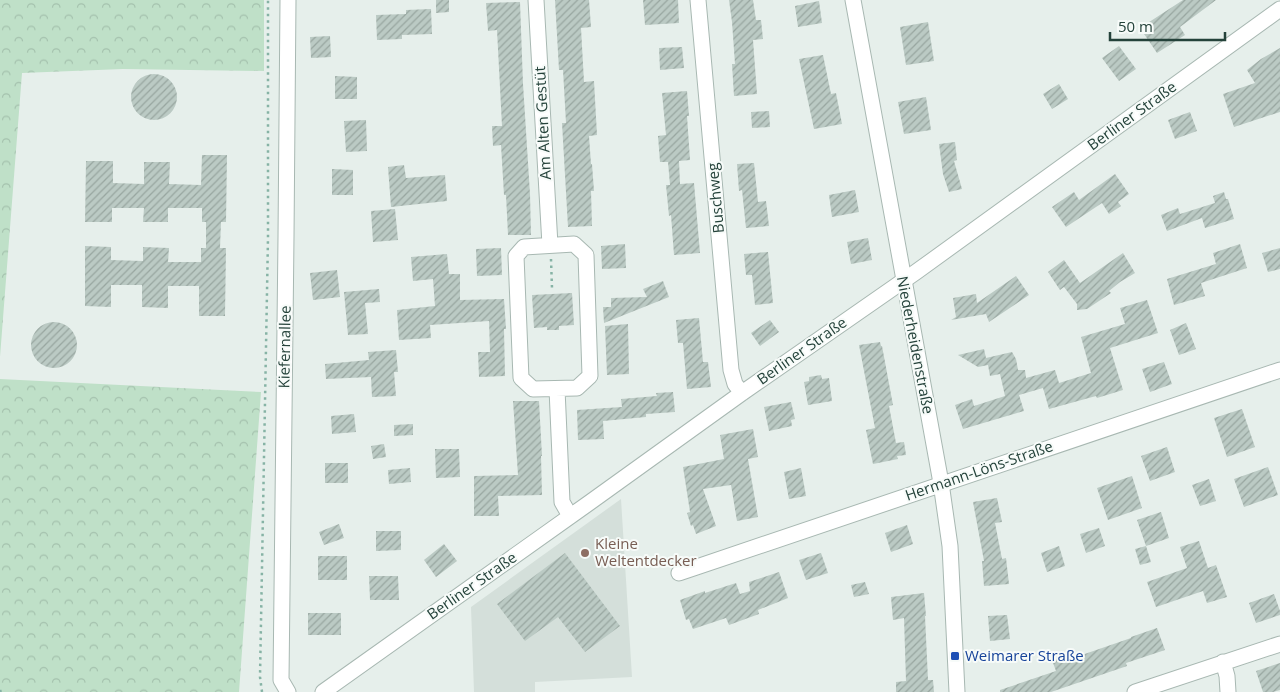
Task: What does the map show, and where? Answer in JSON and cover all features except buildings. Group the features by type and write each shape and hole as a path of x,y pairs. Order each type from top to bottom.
{"street":[{"name":"Kiefernallee","path":"288,0 281,680 288,692"},
{"name":"Am Alten Gestüt","path":"536,0 550,245"},
{"name":"Buschweg","path":"698,0 730,370 735,384 742,393"},
{"name":"Niederheidenstraße","path":"853,0 941,483 950,546 957,692"},
{"name":"Berliner Straße","path":"323,692 742,393 903,281 1280,9"},
{"path":"574,244 586,255 590,376 577,388 557,389 533,389 521,378 516,256 524,246 574,244"},
{"name":"Hermann-Löns-Straße","path":"679,572 1280,370"},
{"path":"557,389 562,502 570,516"},
{"path":"1135,692 1280,644"},
{"path":"1223,662 1227,676 1228,692"}],"path":[{"path":"262,692 260,676 268,247 268,0"},
{"path":"550,245 552,288"}],"shaded area":[{"name":"Kleine Weltentdecker","path":"621,499 632,677 535,682 535,692 474,692 471,607"}],"green space":[{"path":"0,0 264,0 264,71 123,69 22,73 0,357"},
{"path":"0,379 261,392 239,692 0,692"}],"place":[{"name":"Kleine Weltentdecker","path":"585,553"},
{"name":"Weimarer Straße","path":"955,656"}]}
